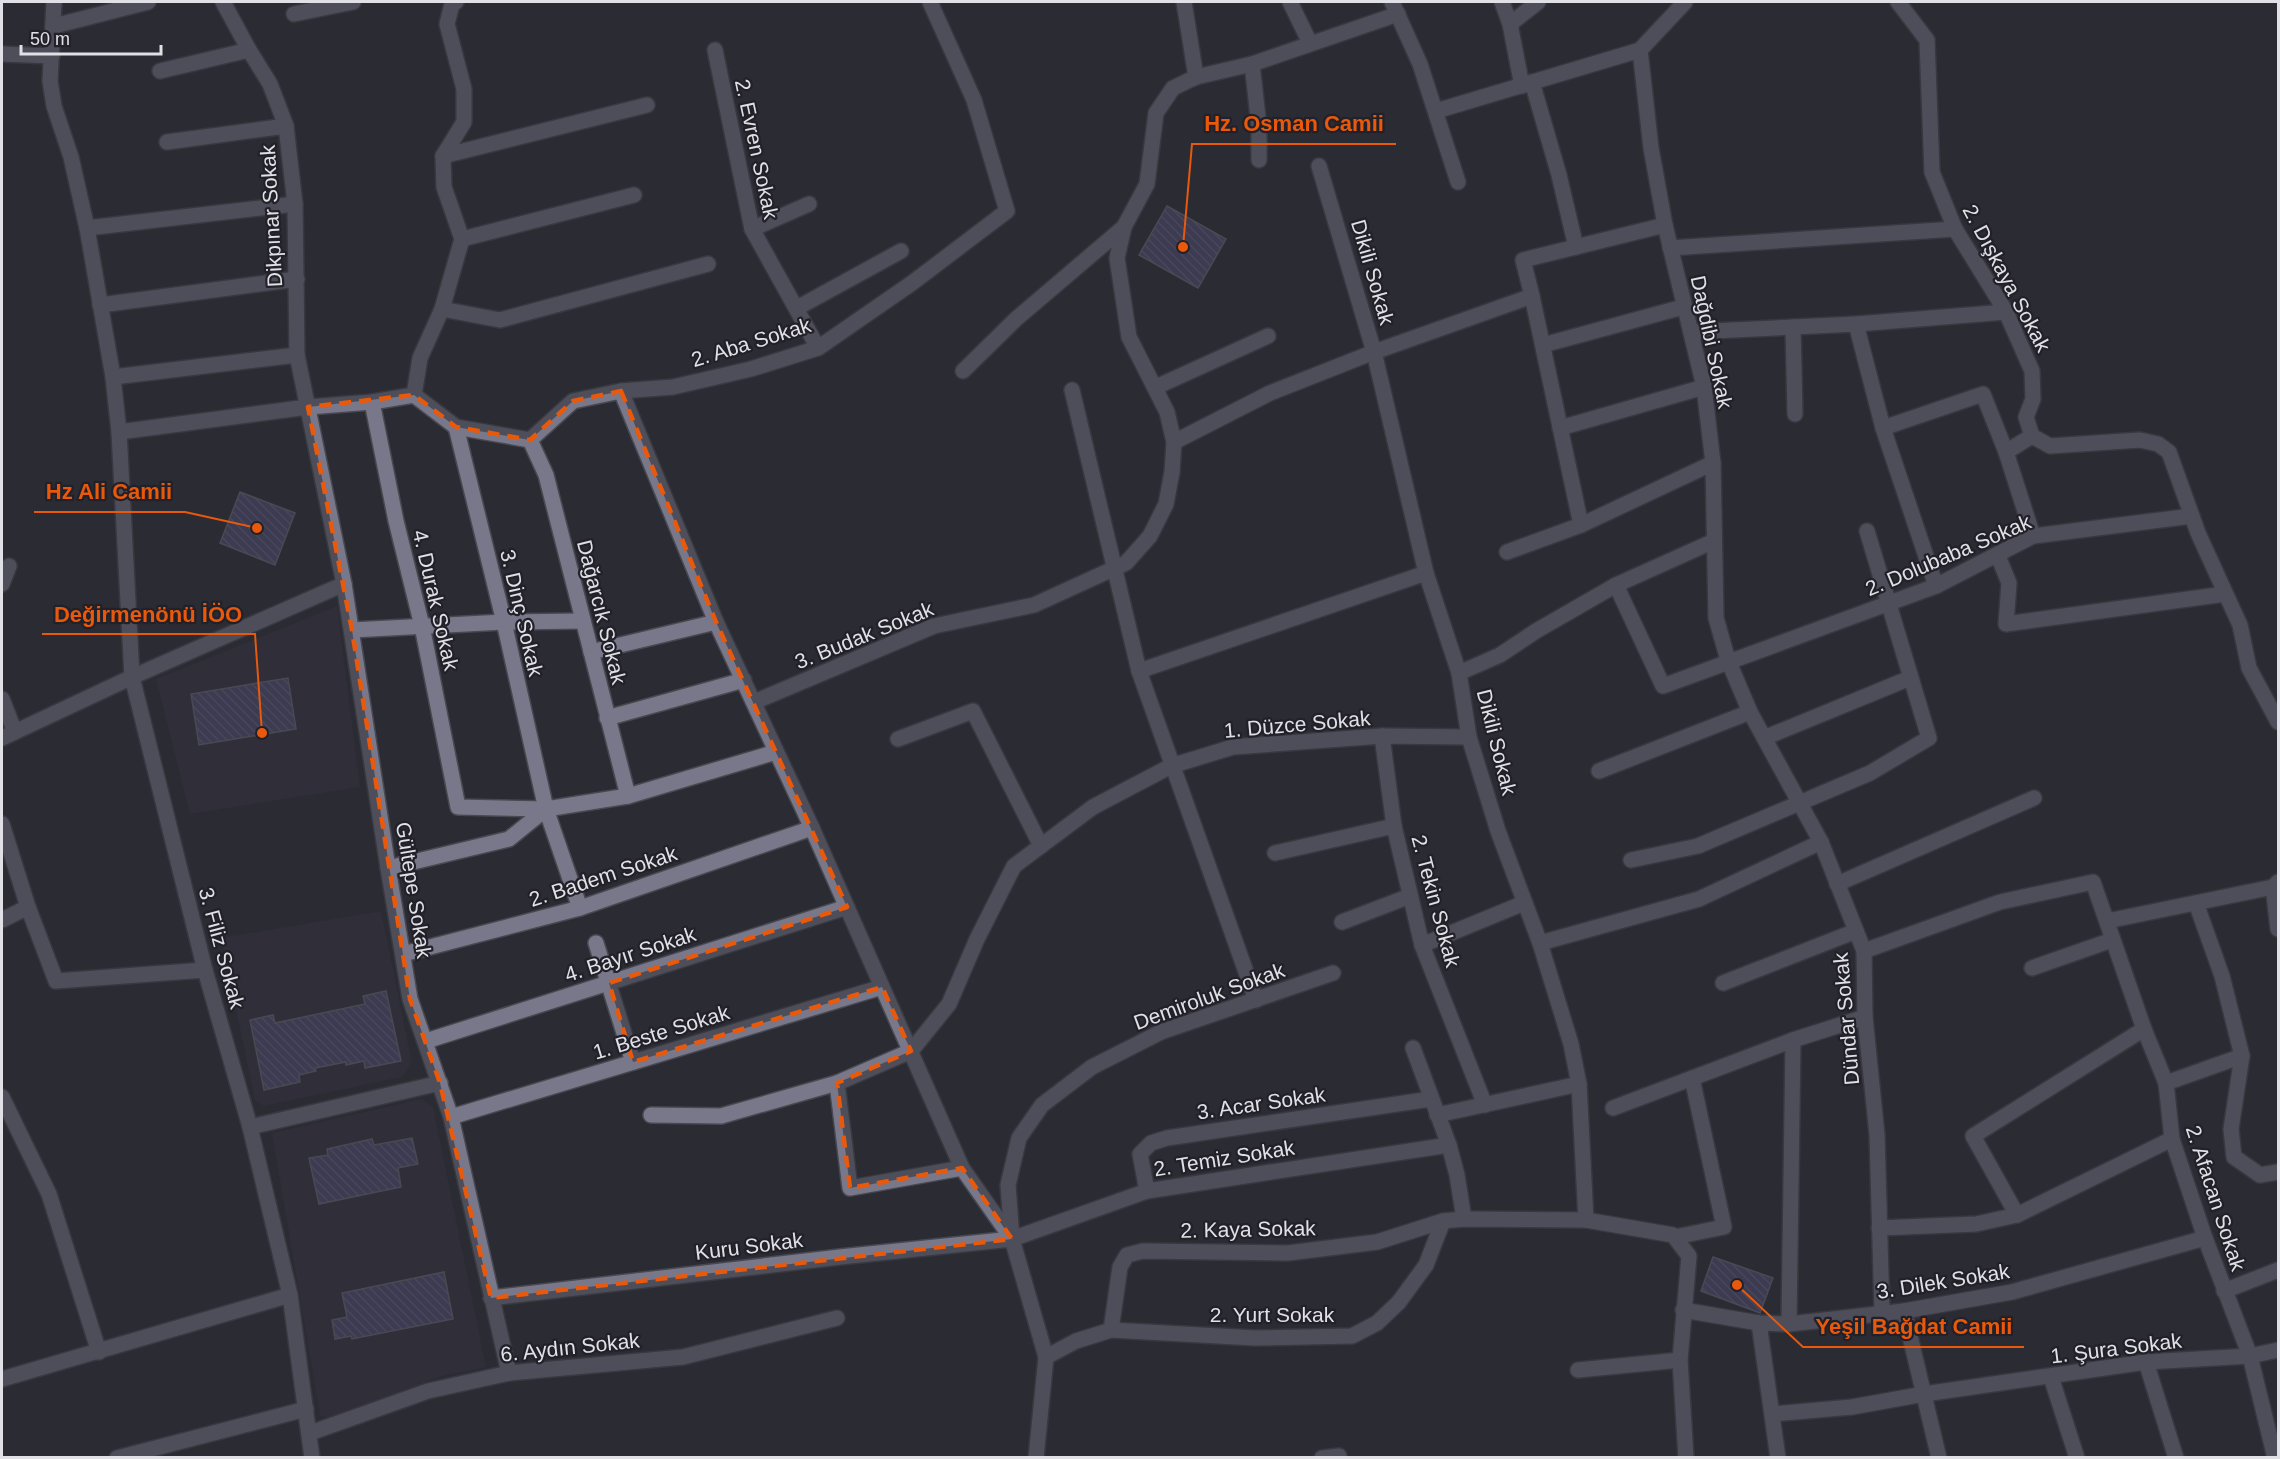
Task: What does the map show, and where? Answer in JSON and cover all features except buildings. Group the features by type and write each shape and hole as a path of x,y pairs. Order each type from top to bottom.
{"street":[{"name":"3. Filiz Sokak","path":"54,2 50,81 54,106 71,157 87,228 113,377 119,432 132,677 205,970 250,1127 290,1295 312,1458"},
{"path":"54,26 148,2"},
{"name":"Dikpınar Sokak","path":"223,2 270,84 286,126 296,204 297,356 308,407"},
{"path":"294,14 353,2"},
{"name":"2. Aba Sokak","path":"530,440 573,401 621,391 673,387 751,369 818,348 912,284 1007,211 974,99 930,2"},
{"path":"1184,2 1196,77"},
{"path":"1290,2 1310,43"},
{"path":"1502,2 1527,84 1559,175 1576,247"},
{"path":"1510,24 1538,2"},
{"path":"1436,111 1640,50 1685,2"},
{"name":"2. Dışkaya Sokak","path":"1898,2 1927,40 1932,172 1955,229 2006,312 2032,371 2033,399 2026,417 2032,436"},
{"path":"414,395 420,358 442,309 462,239 444,187 443,156 464,122 464,89 447,24 450,3"},
{"path":"1120,565 1150,536 1166,504 1172,472 1174,442 1167,412 1129,337 1117,258 1124,227 1147,184 1156,113 1173,88 1196,77 1252,64 1395,8 1420,64 1458,182"},
{"path":"160,71 249,50"},
{"name":"2. Evren Sokak","path":"715,50 752,229 818,348"},
{"name":"Dağdibi Sokak","path":"1640,50 1651,148 1665,225 1704,387 1713,463 1716,618 1728,660 1750,712"},
{"path":"2,54 52,56"},
{"path":"1252,64 1259,126 1259,160"},
{"path":"443,156 647,105"},
{"path":"166,142 286,126"},
{"name":"Dikili Sokak","path":"1319,166 1374,352 1426,573 1459,673 1469,737 1524,903 1540,943 1571,1044 1579,1084 1586,1220"},
{"path":"462,239 634,195"},
{"path":"87,228 296,204"},
{"path":"752,229 809,204"},
{"path":"1581,525 1523,260 1665,225"},
{"path":"963,371 1016,319 1124,227"},
{"path":"1670,248 1955,229"},
{"path":"797,308 900,251"},
{"path":"442,309 500,320 708,264"},
{"path":"100,305 297,279"},
{"path":"1174,442 1270,393 1374,352 1532,296"},
{"path":"1543,345 1683,307"},
{"path":"1691,332 1856,324 2006,312"},
{"path":"1856,324 1883,428 1936,586"},
{"path":"1793,327 1796,414"},
{"path":"1156,387 1268,336"},
{"path":"113,377 297,356"},
{"path":"1560,428 1704,387"},
{"path":"1072,390 1120,565 1139,671 1256,999"},
{"path":"621,391 716,622 812,828 962,1168 1011,1239 1046,1356 1036,1458"},
{"path":"1883,428 1983,394 2006,452 2033,536"},
{"path":"119,432 414,395 456,427 530,440"},
{"name":"4. Durak Sokak","path":"372,402 396,521 422,626 458,807 546,809"},
{"name":"Gültepe Sokak","path":"308,407 352,630 410,999 451,1117 509,1372"},
{"name":"3. Dinç Sokak","path":"456,427 504,622 546,809 580,908"},
{"path":"2006,452 2032,436 2050,446 2140,440 2158,444 2169,452 2192,516 2240,625 2249,669 2278,722"},
{"name":"Dağarcık Sokak","path":"530,440 546,475 628,796"},
{"path":"1508,552 1581,525 1713,463"},
{"name":"2. Dolubaba Sokak","path":"1616,585 1663,686 1728,660 1889,605 1936,586 2033,536 2192,516"},
{"path":"1631,860 1698,846 1870,772 1929,738 1867,531"},
{"path":"1459,673 1500,655 1536,631 1616,585 1714,541"},
{"path":"1998,556 2009,583 2006,624 2225,594"},
{"name":"3. Budak Sokak","path":"754,702 934,626 1034,604 1120,565"},
{"path":"2,584 9,566"},
{"path":"1139,671 1426,573"},
{"path":"2,699 8,735 132,677 344,584"},
{"path":"352,630 504,622 583,621"},
{"path":"591,652 716,622"},
{"path":"1764,738 1910,678"},
{"path":"607,718 744,680"},
{"path":"898,739 973,711 1041,846"},
{"path":"1599,771 1750,712"},
{"name":"Dündar Sokak","path":"1750,712 1821,842 1864,951 1865,1017 1877,1135 1882,1312"},
{"name":"1. Düzce Sokak","path":"911,1051 949,1004 977,939 1014,866 1093,807 1171,766 1233,747 1382,736 1469,737"},
{"name":"2. Tekin Sokak","path":"1382,736 1394,826 1422,945 1485,1105"},
{"path":"388,868 509,839 546,809 628,796 776,752"},
{"path":"1837,884 2034,798"},
{"path":"2,824 28,908 56,981 205,970"},
{"path":"1275,854 1394,826"},
{"name":"2. Badem Sokak","path":"403,954 580,908 812,828"},
{"path":"1540,943 1699,899 1821,842"},
{"name":"2. Afacan Sokak","path":"1864,951 2000,902 2093,882 2144,1029 2166,1083 2172,1139 2224,1291 2250,1356 2276,1458"},
{"path":"2107,921 2276,885 2278,929"},
{"path":"1342,921 1410,896"},
{"path":"1422,945 1524,903"},
{"path":"2196,903 2222,976 2242,1056 2231,1129 2234,1157 2260,1175 2278,1172"},
{"name":"4. Bayır Sokak","path":"426,1041 847,907"},
{"path":"2,920 28,908"},
{"path":"1723,983 1856,932"},
{"path":"2032,968 2112,940"},
{"path":"596,943 633,1062"},
{"name":"Demiroluk Sokak","path":"1011,1239 1008,1185 1019,1138 1042,1105 1092,1066 1161,1032 1333,973"},
{"name":"1. Beste Sokak","path":"451,1117 882,987"},
{"path":"1613,1108 1792,1040 1865,1017"},
{"path":"2017,1215 1973,1137 2144,1029"},
{"path":"1789,1324 1792,1040"},
{"path":"1413,1048 1449,1145 1457,1175 1464,1219"},
{"path":"651,1114 721,1116 837,1083 911,1051"},
{"path":"2166,1083 2242,1056"},
{"path":"1675,1238 1724,1227 1692,1078"},
{"path":"250,1127 441,1083"},
{"path":"837,1083 849,1188 962,1168"},
{"path":"1437,1115 1579,1084"},
{"path":"2,1097 49,1194 99,1352"},
{"name":"3. Acar Sokak","path":"1147,1191 1140,1154 1151,1143 1167,1138 1431,1099"},
{"path":"1879,1228 1976,1224 2017,1215 2172,1139"},
{"name":"2. Temiz Sokak","path":"1011,1239 1147,1191 1449,1145"},
{"path":"1443,1221 1464,1219 1586,1220 1672,1235 1689,1256 1680,1360 1685,1457"},
{"name":"2. Yurt Sokak","path":"1046,1356 1076,1341 1111,1330 1255,1338 1352,1336 1377,1323 1399,1302 1426,1265 1443,1221"},
{"name":"2. Kaya Sokak","path":"1111,1330 1120,1267 1127,1255 1143,1251 1288,1253 1377,1242 1443,1221"},
{"name":"3. Dilek Sokak","path":"1683,1310 1759,1323 1789,1324 1904,1311 2012,1292 2205,1238"},
{"name":"Kuru Sokak","path":"491,1298 1011,1239"},
{"path":"2224,1291 2278,1270"},
{"path":"2,1379 290,1295"},
{"path":"1904,1311 1939,1458"},
{"name":"6. Aydın Sokak","path":"310,1433 428,1391 509,1372 684,1357 837,1318"},
{"path":"1759,1323 1778,1458"},
{"name":"1. Şura Sokak","path":"1773,1414 1851,1407 1924,1394 2146,1362 2250,1356 2278,1350"},
{"path":"1578,1370 1680,1360"},
{"path":"2146,1362 2176,1458"},
{"path":"2050,1377 2077,1458"},
{"path":"117,1458 306,1408"},
{"path":"1322,1458 1339,1457"}],"highlighted area":[{"path":"621,391 716,622 847,907 609,983 633,1062 882,987 911,1051 837,1083 850,1188 962,1168 1012,1239 491,1298 440,1083 410,999 352,630 308,407 414,395 456,427 530,440 573,401"}],"shaded area":[{"path":"337,606 360,787 190,814 156,679"},
{"path":"381,911 412,1063 402,1077 264,1106 255,1100 221,938"},
{"path":"422,1099 433,1107 486,1367 442,1376 328,1418 320,1415 272,1133"}],"place":[{"name":"Hz. Osman Camii","path":"1183,247"},
{"name":"Hz Ali Camii","path":"257,528"},
{"name":"Değirmenönü İÖO","path":"262,733"},
{"name":"Yeşil Bağdat Camii","path":"1737,1285"}]}
